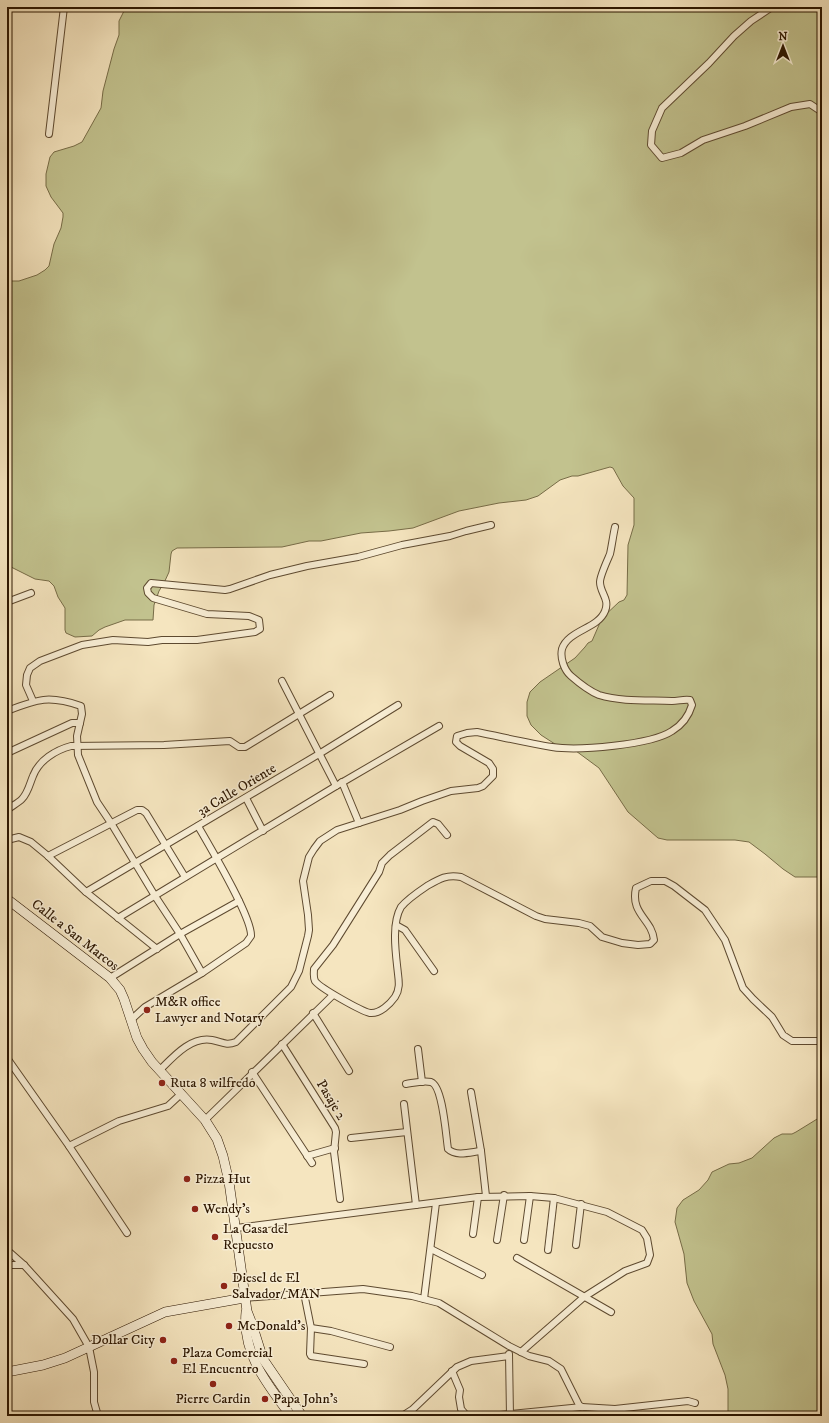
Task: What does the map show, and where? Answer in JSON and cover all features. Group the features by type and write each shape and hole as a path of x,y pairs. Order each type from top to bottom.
{"main road":[{"name":"Calle a San Marcos","path":"7,899 110,978 120,990 132,1019 137,1038 143,1049 205,1120 217,1139 224,1156 236,1228 246,1311"},
{"path":"7,1372 43,1366 65,1358 165,1312 244,1298"},
{"path":"246,1311 245,1326 252,1358 262,1375 291,1412 302,1416"},
{"path":"246,1311 252,1324 261,1354 291,1412"}],"street":[{"path":"49,134 64,7"},
{"path":"772,7 751,21 734,36 710,63 662,108 652,131 651,145 662,158 681,153 703,140 745,126 791,107 810,104 822,112"},
{"path":"33,701 26,685 27,675 30,668 40,661 82,645 113,640 148,642 162,640 197,640 255,632 260,629 259,620 249,616 207,614 153,598 148,593 147,588 151,583 225,590 270,575 308,566 358,557 402,544 450,536 491,525"},
{"path":"160,1070 179,1052 199,1041 212,1040 225,1045 236,1042 291,987 299,971 308,936 308,915 303,881 309,857 320,841 337,830 400,810 422,800 451,791 478,788 487,783 493,776 493,769 489,763 467,751 456,742 458,736 477,732 553,747 587,748 641,742 660,738 674,731 686,718 692,705 690,700 644,701 599,695 574,679 565,669 562,649 567,640 595,622 604,613 606,605 605,596 600,583 600,577 610,553 615,527"},
{"path":"7,602 31,593"},
{"path":"282,681 319,754 339,784 360,823"},
{"path":"7,810 23,798 39,765 56,751 71,746 157,745 230,741 242,747 330,695"},
{"path":"7,711 33,701 50,699 69,702 81,706 82,714 77,736 78,755 97,802 112,823 135,864 180,934 202,972"},
{"name":"3a Calle Oriente","path":"86,892 166,846 398,705"},
{"path":"7,752 72,723 80,723"},
{"path":"118,918 339,784 440,726"},
{"path":"246,798 263,831"},
{"path":"48,856 137,810 142,810 146,813 185,877"},
{"path":"447,835 438,824 433,822 390,854 382,863 379,872 348,922 333,945 314,969 315,980 320,986 333,995 370,1013 379,1012 387,1006 399,988 395,950 397,918 402,907 409,900 436,881 453,875 461,877 536,916 545,919 580,923 590,926 602,937 622,943 638,945 650,944 654,940 653,932 635,903 634,895 636,888 642,884 652,881 665,881 674,886 705,910 725,940 743,988 772,1017 783,1035 792,1041 822,1041"},
{"path":"132,1019 144,1008 202,972 249,940 251,936 250,928 239,901 217,858 198,826"},
{"path":"7,840 19,837 31,842 86,892 157,949"},
{"path":"110,978 180,934 239,901"},
{"path":"396,925 405,930 434,971"},
{"path":"205,1120 252,1072 333,995"},
{"path":"313,1013 349,1071"},
{"name":"Pasaje 2","path":"282,1044 335,1128 334,1152 340,1199"},
{"path":"418,1049 422,1082"},
{"path":"7,1058 69,1146 127,1233"},
{"path":"252,1072 312,1163"},
{"path":"406,1084 431,1082 436,1086 439,1091 448,1149 451,1152 456,1154 481,1150"},
{"path":"471,1092 481,1150 486,1196"},
{"path":"69,1146 119,1121 168,1106 181,1094"},
{"path":"404,1104 416,1205"},
{"path":"352,1138 407,1132"},
{"path":"307,1156 335,1148"},
{"path":"236,1228 486,1196 530,1196 554,1198 581,1204 607,1212 642,1230 647,1238 650,1255 647,1264 626,1271 584,1297 521,1352"},
{"path":"497,1240 504,1196"},
{"path":"524,1240 530,1196"},
{"path":"472,1234 478,1197"},
{"path":"548,1250 554,1198"},
{"path":"424,1299 436,1203"},
{"path":"576,1245 581,1204"},
{"path":"431,1249 482,1275"},
{"path":"7,1250 24,1265 73,1319 90,1347 94,1372 94,1402 98,1416"},
{"path":"517,1258 611,1312"},
{"path":"7,1265 24,1265"},
{"path":"244,1298 363,1289 412,1296 439,1303 509,1346 529,1356 549,1361 561,1369 579,1406 582,1407"},
{"path":"304,1293 311,1328 311,1356 364,1364"},
{"path":"311,1328 331,1331 390,1347"},
{"path":"509,1346 510,1416"},
{"path":"402,1416 413,1409 458,1367 471,1361 509,1356"},
{"path":"452,1371 460,1390 459,1397 461,1409 467,1416"},
{"path":"490,1416 510,1416 582,1407 614,1409 695,1402"}],"green space":[{"path":"126,7 822,7 822,877 795,877 749,842 735,840 667,840 658,838 628,812 599,768 576,751 558,746 541,735 531,725 527,716 527,702 530,692 540,682 575,658 588,643 592,641 602,618 619,602 624,600 627,595 628,545 634,525 634,498 623,486 613,468 610,467 560,480 538,496 526,500 499,503 459,511 413,528 361,533 282,547 177,548 172,551 169,572 159,591 154,605 153,620 125,620 105,627 92,636 75,637 66,633 65,608 58,597 54,586 49,581 35,579 7,565 7,281 19,281 37,275 49,266 54,244 61,228 63,217 63,213 51,197 46,186 46,174 50,157 54,152 82,142 101,108 103,91 119,35 119,21"},
{"path":"822,1116 822,1416 728,1416 728,1389 725,1375 713,1344 712,1334 694,1301 687,1283 684,1254 675,1222 677,1208 683,1200 699,1190 708,1180 712,1172 729,1164 739,1163 752,1158 774,1138 782,1134 792,1134"}],"place":[{"name":"M&R office Lawyer and Notary","path":"147,1010"},
{"name":"Ruta 8 wilfredo","path":"162,1083"},
{"name":"Pizza Hut","path":"187,1179"},
{"name":"Wendy's","path":"195,1209"},
{"name":"La Casa del Repuesto","path":"215,1237"},
{"name":"Diesel de El Salvador/ MAN","path":"224,1286"},
{"name":"McDonald's","path":"229,1326"},
{"name":"Dollar City","path":"163,1340"},
{"name":"Plaza Comercial El Encuentro","path":"174,1361"},
{"name":"Pierre Cardin","path":"213,1384"},
{"name":"Papa John's","path":"265,1399"}]}
